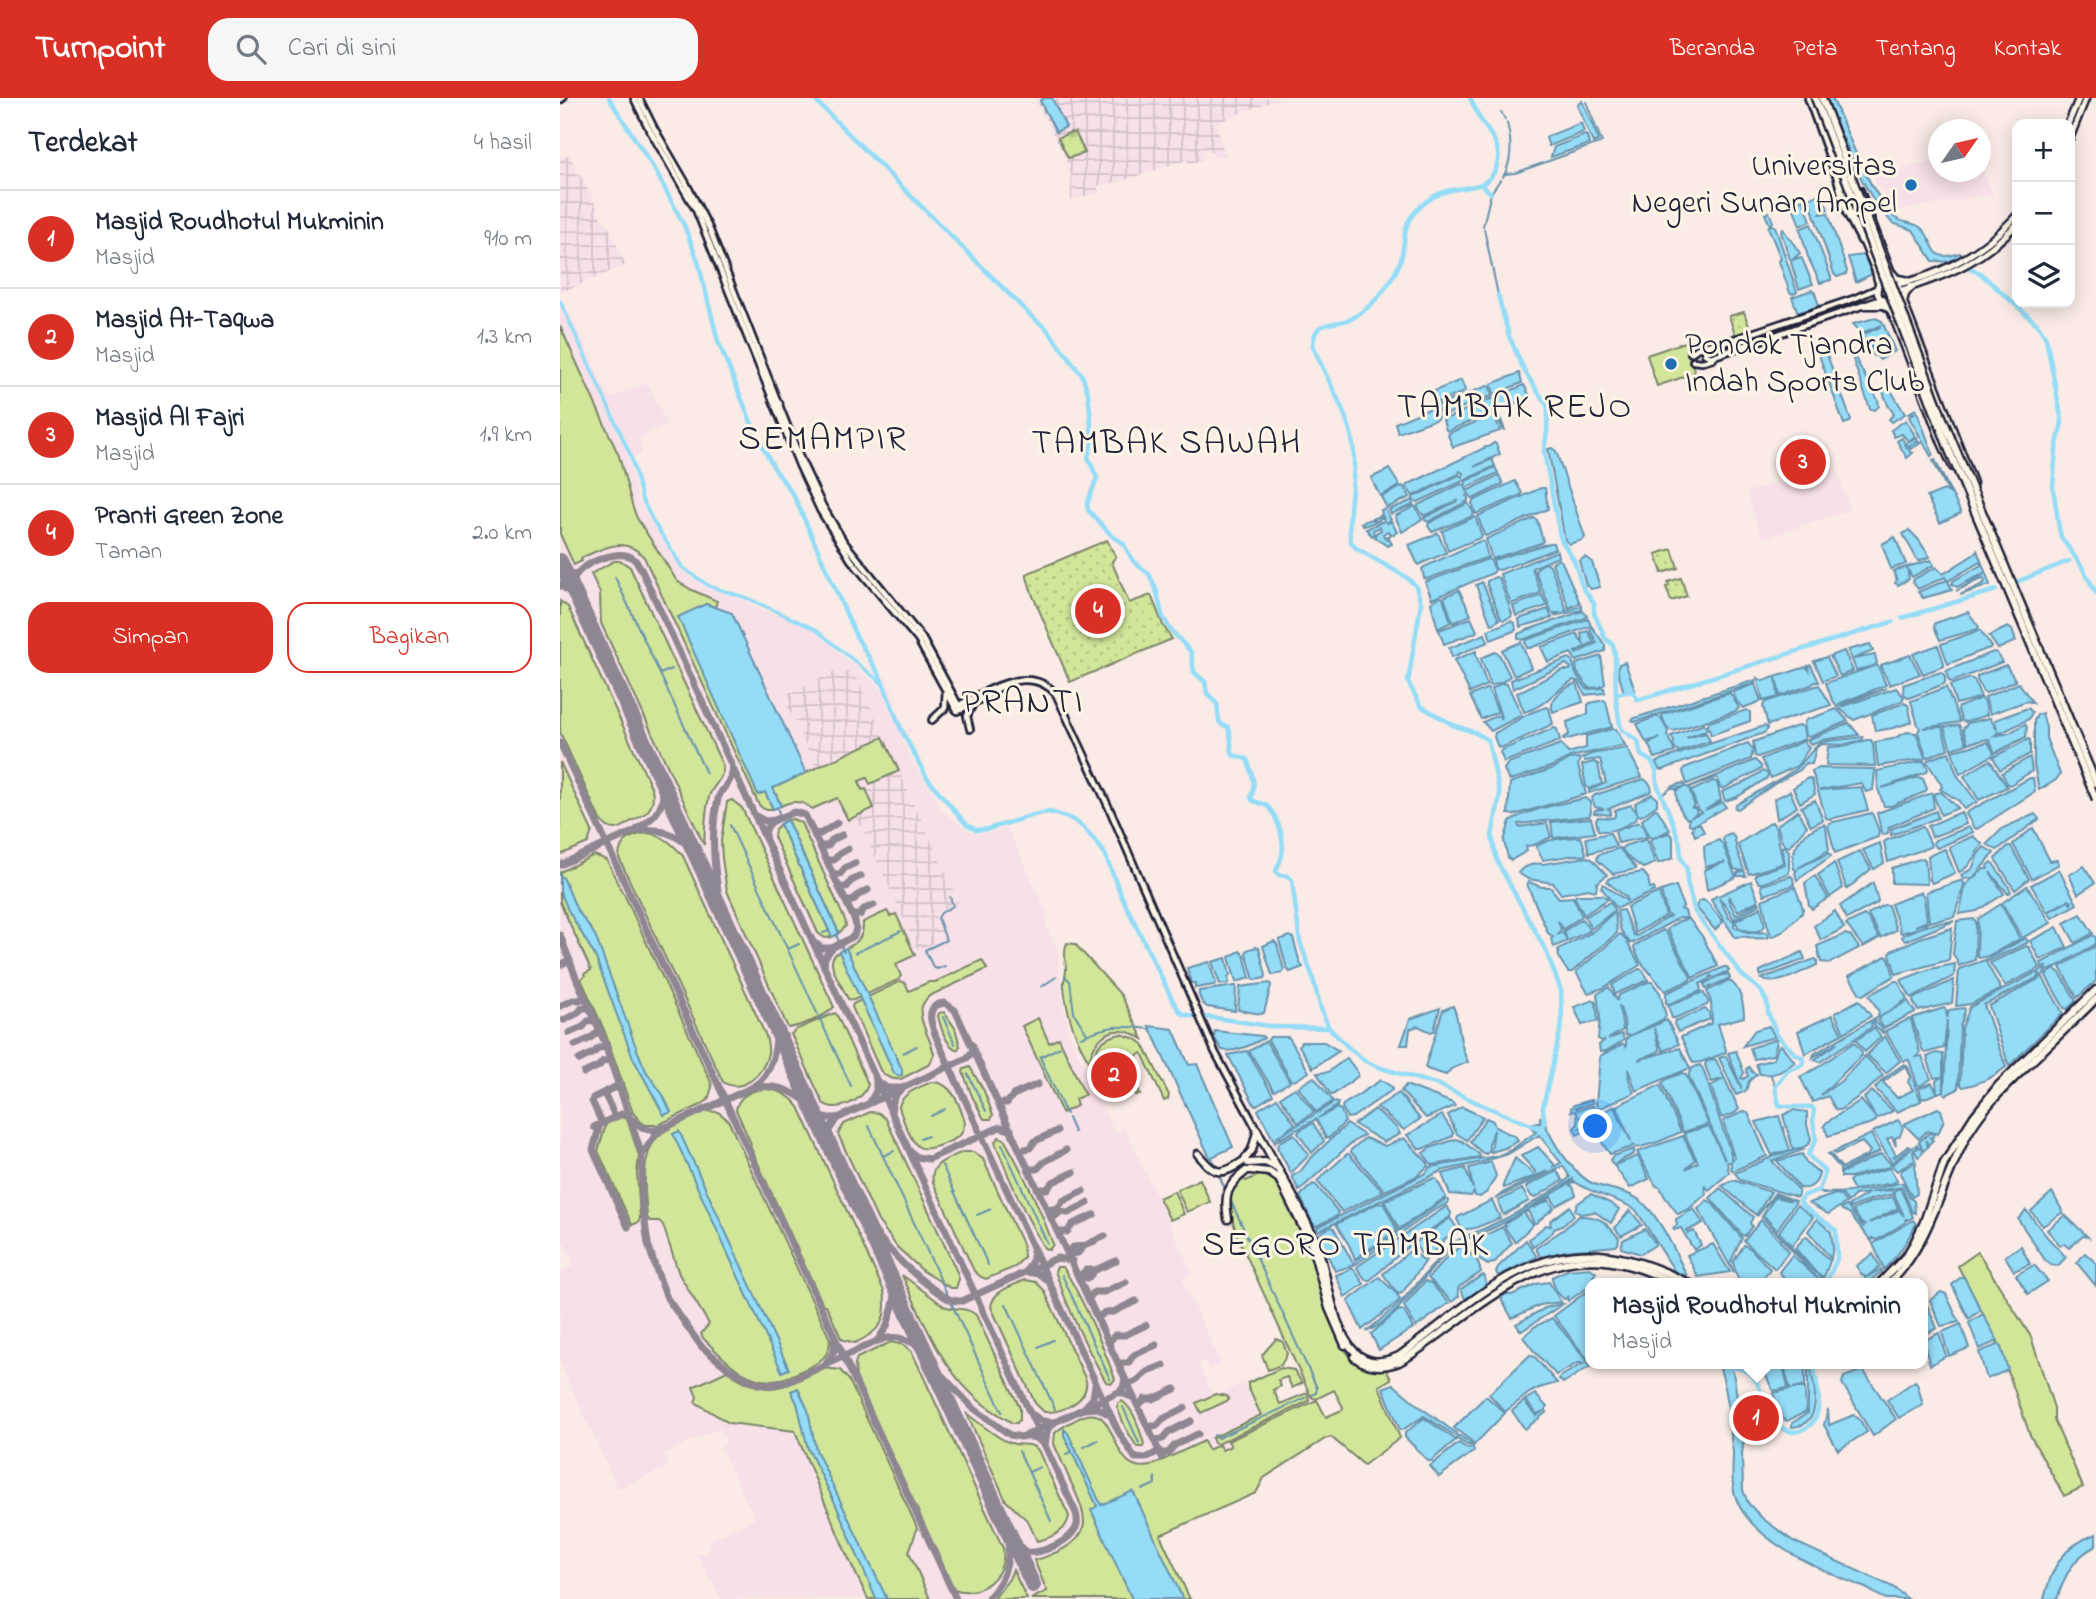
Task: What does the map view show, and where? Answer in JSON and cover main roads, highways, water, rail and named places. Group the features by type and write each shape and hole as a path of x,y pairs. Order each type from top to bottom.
{"highway":[{"path":"1819,99 1823,128 1876,271 1878,285"},
{"path":"1819,99 1922,380 2096,799"},
{"path":"1819,99 1943,419 2096,783"},
{"path":"1903,302 1911,284"},
{"path":"1899,290 1990,524 1991,534"},
{"path":"1864,305 1884,305 1891,310 1942,443 1963,483"},
{"path":"1885,1278 1906,1256 1914,1243 1944,1163 1974,1116 1998,1086 2096,990"},
{"path":"1894,1278 1908,1263 1925,1234 1964,1143 1978,1119 1994,1099 2096,999"},
{"path":"1257,1130 1316,1243 1346,1340 1362,1358 1373,1362 1384,1364 1399,1356 1506,1278 1548,1261 1575,1256 1619,1257 1656,1267 1678,1278"},
{"path":"1228,1219 1227,1192 1246,1165 1255,1145 1257,1130"},
{"path":"1198,1154 1206,1165 1218,1172 1255,1161 1275,1166"},
{"path":"1246,1165 1279,1179"},
{"path":"1275,1166 1312,1245 1329,1308 1342,1341 1350,1353 1370,1366 1406,1358 1504,1287 1556,1265 1583,1261 1618,1263 1641,1268 1663,1278"}],"main road":[{"path":"637,98 649,130 696,210 806,481 851,559 912,631 958,708"},
{"path":"1808,98 1838,181 1846,212 1882,299"},
{"path":"2070,119 2079,98"},
{"path":"2075,126 2086,98"},
{"path":"1819,99 1887,279"},
{"path":"1827,150 1838,146"},
{"path":"1838,146 1848,158 1893,276 1911,284"},
{"path":"1970,259 2012,220"},
{"path":"1899,290 1894,281 1887,279 1853,299 1708,348 1705,354 1709,357 1882,299 1895,299 1899,290 1991,249 2012,229"},
{"path":"1691,353 1708,345 1726,342"},
{"path":"1693,361 1705,362 1729,350"},
{"path":"827,519 922,638 958,708"},
{"path":"958,708 1003,685 1019,680 1034,680 1047,685 1059,699 1203,1027 1257,1130"},
{"path":"958,708 975,703 1003,685"},
{"path":"932,720 945,708 946,688"},
{"path":"970,729 967,713 975,703"}],"water":[{"path":"1052,98 1066,127 1056,132 1040,101"},
{"path":"1825,98 1832,98 1865,174 1892,215 1922,228 1939,255 1960,253 1964,256 1953,262 1933,261 1913,230 1892,223 1874,201 1862,180"},
{"path":"1582,101 1599,140 1593,143 1577,105"},
{"path":"1581,123 1584,132 1549,146 1546,138 1548,136"},
{"path":"1585,135 1589,144 1551,157 1554,147"},
{"path":"1822,194 1828,209 1819,214 1828,213 1847,271 1837,277 1809,199"},
{"path":"1803,199 1811,221 1800,226 1792,203"},
{"path":"1769,212 1773,222 1770,225 1765,214"},
{"path":"1811,224 1831,277 1831,280 1820,283 1808,257 1800,229"},
{"path":"1775,226 1797,292 1793,294 1790,293 1779,261 1781,259 1768,227"},
{"path":"1783,229 1800,253 1792,260 1781,232"},
{"path":"1864,255 1872,274 1856,282 1848,257"},
{"path":"1801,257 1813,284 1799,289 1792,260"},
{"path":"1812,290 1819,306 1798,313 1792,297"},
{"path":"1875,318 1882,321 1895,351 1880,360 1877,357 1889,349 1874,356 1870,349 1887,339 1869,348 1862,335 1880,326 1861,333 1853,324"},
{"path":"1848,345 1878,400 1879,406 1875,410 1870,409"},
{"path":"1825,349 1851,420 1844,424 1819,355 1820,350"},
{"path":"1519,373 1522,383 1494,394 1491,384"},
{"path":"1461,380 1464,392 1436,403 1432,392"},
{"path":"1524,385 1530,398 1500,409 1496,397"},
{"path":"1886,386 1905,414 1892,422 1889,419 1894,414 1882,389"},
{"path":"1490,387 1492,396 1444,416 1440,414 1438,405"},
{"path":"1493,398 1497,410 1446,430 1443,420"},
{"path":"1435,409 1437,419 1398,433 1395,423"},
{"path":"1916,409 1933,454 1931,456 1909,417 1914,413 1907,414"},
{"path":"1498,413 1505,430 1496,415 1500,431 1453,447 1449,433"},
{"path":"1906,420 1915,436 1909,441 1917,437 1921,443 1911,449 1909,447 1917,442 1907,447 1913,453 1907,458 1897,441 1902,438 1906,446 1908,441 1902,434 1894,437 1891,430"},
{"path":"1494,443 1500,454 1474,467 1492,459 1495,466 1418,502 1413,501 1413,505 1391,514 1389,510 1459,475 1462,477 1463,473 1460,471 1459,474 1413,496 1407,485"},
{"path":"1548,449 1556,451 1585,537 1569,544 1565,540"},
{"path":"1935,460 1961,513 1940,523 1927,497 1944,490 1949,493 1933,461"},
{"path":"1495,467 1498,473 1466,488 1467,491 1499,475 1503,484 1473,499 1468,493 1468,501 1428,522 1425,520 1424,518 1459,500 1424,516 1418,505 1461,484 1465,486 1466,481"},
{"path":"1389,469 1400,486 1380,496 1371,478"},
{"path":"1515,481 1521,495 1476,514 1473,501"},
{"path":"1403,486 1410,497 1387,508 1381,497"},
{"path":"1545,488 1548,509 1484,535 1478,516"},
{"path":"1468,503 1473,516 1432,532 1429,523"},
{"path":"1415,506 1422,519 1402,532 1395,516"},
{"path":"1385,509 1391,520 1386,523 1392,522 1397,532 1392,535 1388,531 1383,534 1384,537 1391,535 1386,540 1389,539 1392,544 1387,546 1375,537 1381,530 1380,527 1373,530 1372,536 1366,529 1384,521 1383,517 1377,517 1373,520 1378,521 1364,526 1361,523 1382,515 1381,510"},
{"path":"1474,517 1482,537 1448,551 1442,531"},
{"path":"1534,518 1543,541 1541,543 1492,559 1486,539"},
{"path":"1909,530 1930,557 1918,561 1903,534"},
{"path":"1438,533 1446,553 1418,565 1409,545"},
{"path":"1895,537 1906,564 1891,569 1882,544"},
{"path":"1480,541 1484,542 1488,557 1424,578 1424,567"},
{"path":"1553,543 1555,549 1500,570 1495,569 1493,560"},
{"path":"1977,550 1990,585 1960,595 1983,584 1983,578 1956,591 1984,573 1957,587 1952,584 1981,565 1980,562 1948,581 1952,590 1923,598 1918,592 1947,580 1945,577 1918,589 1914,579 1936,567 1943,574"},
{"path":"1557,551 1558,557 1532,568 1541,593 1511,604 1500,574"},
{"path":"1585,557 1592,562 1600,587 1591,589 1586,585 1579,561"},
{"path":"1488,559 1495,570 1493,573 1432,599 1425,582"},
{"path":"1559,559 1580,603 1569,608 1552,563"},
{"path":"1931,560 1934,565 1912,577 1907,568 1909,579 1898,585 1895,583 1897,580 1893,571"},
{"path":"1545,563 1550,565 1565,611 1582,606 1582,610 1553,616 1558,613 1552,613 1535,571"},
{"path":"1499,578 1512,614 1504,620 1501,619 1487,585 1487,581"},
{"path":"1482,582 1499,620 1492,624 1476,585"},
{"path":"1459,590 1471,615 1453,623 1444,597"},
{"path":"1542,595 1547,606 1516,616 1513,606"},
{"path":"1443,598 1451,622 1438,629 1431,603"},
{"path":"706,604 732,613 806,773 773,788 781,806 773,809 765,792 758,795 678,617"},
{"path":"1548,609 1552,618 1520,627 1519,619"},
{"path":"1583,611 1587,616 1585,618 1522,640 1518,638 1518,634 1527,630"},
{"path":"1968,612 1978,629 1940,640 1935,623"},
{"path":"1471,618 1477,631 1475,633 1444,644 1439,630"},
{"path":"1588,619 1591,626 1527,648 1526,640"},
{"path":"1511,621 1515,623 1516,630 1491,640 1488,630"},
{"path":"1592,627 1605,645 1605,651 1576,661 1571,653 1548,662 1541,647 1577,634 1584,645 1581,633 1588,631 1594,642 1575,652 1576,654 1597,643 1590,630"},
{"path":"2008,627 2016,641 1998,649 1989,636"},
{"path":"1980,630 1992,647 1948,664 1941,644"},
{"path":"1485,634 1488,642 1452,657 1449,648"},
{"path":"1521,642 1531,668 1514,676 1502,650"},
{"path":"1870,644 1873,651 1853,659 1875,655 1875,665 1878,666 1886,685 1838,704 1887,688 1837,707 1826,683 1874,666 1856,670 1848,650"},
{"path":"1938,645 1944,666 1923,674 1913,654"},
{"path":"1476,651 1487,685 1470,693 1454,660"},
{"path":"1844,651 1853,671 1840,676 1830,656"},
{"path":"1495,652 1499,654 1510,676 1491,686 1481,659"},
{"path":"1993,652 1997,653 2002,662 1949,681 1946,671"},
{"path":"1910,655 1920,674 1890,685 1881,665"},
{"path":"1601,656 1605,684 1589,688 1577,672 1576,664"},
{"path":"1827,657 1836,676 1823,681 1814,661"},
{"path":"1569,658 1587,689 1604,688 1605,693 1585,695 1579,682 1574,680 1532,710 1524,712 1517,693 1571,668 1566,664 1513,689 1511,680"},
{"path":"1625,662 1635,690 1624,693 1618,672 1619,664"},
{"path":"1811,665 1819,682 1780,696 1776,678 1778,697 1763,701 1757,678 1763,681 1806,667 1809,670 1808,666"},
{"path":"2006,665 2016,681 1983,692 1977,676"},
{"path":"1941,672 1945,676 1944,684 1909,698 1904,694 1903,685"},
{"path":"1970,678 1974,680 1981,697 1956,704 1950,685"},
{"path":"1755,680 1755,683 1635,722 1632,720 1635,718"},
{"path":"1502,683 1507,684 1522,715 1491,731 1483,722 1498,715 1502,720 1492,689"},
{"path":"1577,683 1583,702 1553,712 1555,698 1567,687"},
{"path":"2019,683 2033,703 2027,701 1990,714 1985,697"},
{"path":"1755,684 1761,701 1743,708 1733,692"},
{"path":"1819,685 1831,705 1768,725 1763,706 1765,702"},
{"path":"1946,687 1960,722 1923,728 1942,727 1948,749 1927,758 1911,701"},
{"path":"1488,688 1498,712 1481,719 1470,696"},
{"path":"1896,688 1904,697 1902,701 1854,720 1840,709 1844,706"},
{"path":"1730,693 1739,708 1736,711 1674,731 1664,723 1662,715 1666,713"},
{"path":"1981,698 1985,702 1987,715 1962,721 1959,707"},
{"path":"1604,700 1612,727 1564,740 1563,738 1569,735 1567,722 1588,714 1590,703"},
{"path":"1904,703 1908,705 1912,722 1875,731 1872,715"},
{"path":"1546,707 1549,708 1553,724 1498,747 1495,733"},
{"path":"2028,708 2032,712 2029,719 1994,736 2009,733 2025,724 2026,737 1995,753 1989,739 1968,743 1963,729 1968,723 1990,718 1997,730 1995,720"},
{"path":"1837,709 1848,721 1810,737 1806,736 1806,720"},
{"path":"1747,710 1750,712 1750,721 1711,735 1709,722"},
{"path":"2042,713 2046,738 2060,774 2056,780 2039,790 2034,765 2034,721 2037,715"},
{"path":"1660,717 1668,731 1667,735 1675,752 1655,758 1648,744 1660,738 1646,742 1637,724"},
{"path":"1849,723 1859,735 1811,744 1807,740"},
{"path":"1704,724 1707,729 1705,731 1686,738 1706,733 1710,741 1679,752 1673,746 1671,736"},
{"path":"1800,725 1803,727 1805,739 1755,756 1753,742"},
{"path":"1959,725 1967,744 1951,749 1944,727"},
{"path":"1764,726 1767,730 1764,733 1662,770 1656,763 1663,759"},
{"path":"1557,729 1560,741 1504,762 1500,752 1502,750"},
{"path":"1616,729 1625,745 1570,757 1553,766 1508,779 1504,769 1508,763 1561,744 1568,753 1586,748 1586,736"},
{"path":"1907,732 1916,733 1924,759 1878,766 1875,742 1893,739"},
{"path":"1863,737 1863,740 1842,745 1821,744 1816,748 1812,764 1806,763 1800,770 1738,809 1735,808 1796,769 1820,742"},
{"path":"2029,739 2030,754 2000,770 1993,757"},
{"path":"1871,740 1873,744 1875,766 1826,765 1828,747 1846,746"},
{"path":"1804,741 1809,748 1797,766 1771,778 1761,759"},
{"path":"1988,742 1993,755 1960,774 1952,751"},
{"path":"1748,743 1753,750 1751,759 1687,784 1684,768"},
{"path":"1627,748 1642,777 1589,793 1589,790 1606,783 1600,759 1585,761 1582,758"},
{"path":"1949,752 1957,775 1977,802 1964,809 1959,801 1940,789 1941,784 1927,762"},
{"path":"2030,757 2032,771 2010,785 2007,784 2002,773"},
{"path":"1579,758 1578,765 1586,794 1514,815 1508,814 1510,783 1554,768 1570,759"},
{"path":"1755,760 1761,769 1723,789 1720,788 1717,777 1689,788 1694,804 1692,808 1695,808 1697,813 1691,817 1702,812 1698,810 1691,791 1713,781 1717,782 1721,800 1705,810 1722,802 1726,807 1696,824 1700,824 1704,832 1695,836 1692,828 1694,826 1689,824 1689,818 1680,810 1678,802 1676,791 1683,787 1671,787 1683,783 1684,787 1689,787"},
{"path":"1990,760 2007,787 1979,800 1964,776"},
{"path":"1924,761 1927,772 1882,788 1919,777 1923,779 1927,789 1925,792 1891,806 1884,806 1878,789 1877,771"},
{"path":"1594,762 1598,764 1602,784 1589,789 1582,765"},
{"path":"1818,768 1875,769 1873,790 1866,792 1861,783 1820,790 1861,787 1868,810 1826,818 1812,771"},
{"path":"1763,771 1768,774 1767,778 1737,797 1725,801 1722,792"},
{"path":"1808,778 1812,780 1815,794 1800,803 1793,788"},
{"path":"2033,778 2033,793 1977,829 1974,828 1967,812"},
{"path":"1644,779 1650,784 1650,792 1608,809 1611,811 1610,815 1594,813 1595,810 1604,809 1595,807 1592,798 1595,795"},
{"path":"1790,791 1797,807 1777,819 1774,799"},
{"path":"1941,792 1958,808 1941,815 1933,794"},
{"path":"1932,793 1934,808 1889,827 1888,833 1882,835 1877,813"},
{"path":"1652,794 1657,798 1657,805 1643,815 1637,814 1635,820 1617,829 1598,830 1598,817 1613,818 1615,810 1631,805 1637,813 1635,803"},
{"path":"1585,798 1590,802 1589,816 1518,824 1519,827 1547,823 1551,837 1526,846 1527,851 1511,860 1508,858 1504,841 1510,821 1537,810"},
{"path":"1815,800 1823,820 1811,826 1801,807"},
{"path":"1655,809 1670,830 1653,838 1669,833 1673,837 1673,858 1660,863 1650,841 1652,838 1649,837 1642,820"},
{"path":"1798,811 1807,826 1789,847 1782,842 1777,825"},
{"path":"1936,811 1938,818 1891,835 1891,829"},
{"path":"1961,812 1966,824 1932,837 1928,826"},
{"path":"1872,813 1879,831 1878,837 1835,853 1829,823"},
{"path":"2035,814 2039,819 1997,850 1987,844 2003,828"},
{"path":"1591,818 1595,833 1553,837 1551,822"},
{"path":"787,820 839,933 832,937 780,824"},
{"path":"1639,822 1647,837 1618,843 1615,831"},
{"path":"1772,822 1776,828 1783,862 1749,874 1738,844"},
{"path":"1824,824 1829,850 1798,868 1829,853 1831,856 1797,880 1793,861 1796,847 1810,831"},
{"path":"1921,827 1930,847 1888,862 1884,842"},
{"path":"1969,827 1973,832 1940,847 1937,848 1933,843 1935,840"},
{"path":"2033,828 2050,861 2057,860 2059,864 2032,879 2013,844"},
{"path":"1610,833 1616,846 1589,853 1586,838"},
{"path":"1731,833 1746,876 1737,876 1737,873 1742,871 1734,869 1723,840 1724,836"},
{"path":"1973,836 1982,844 1969,864 1959,872 1949,847"},
{"path":"1580,837 1586,854 1584,856 1543,860 1536,847 1551,840"},
{"path":"1647,839 1655,863 1643,868 1621,849"},
{"path":"1719,840 1736,877 1707,890 1704,870 1725,862 1705,867 1704,846"},
{"path":"1880,843 1884,863 1874,869 1863,850"},
{"path":"1784,845 1789,851 1789,873 1759,883 1756,874 1785,864 1782,847"},
{"path":"2011,846 2029,879 2015,890 1995,859"},
{"path":"1984,847 1994,853 1973,878 1963,879 1961,875 1972,869"},
{"path":"1619,848 1636,869 1613,874 1597,860 1598,855"},
{"path":"1945,849 1955,873 1932,883 1928,856"},
{"path":"1860,851 1871,869 1847,889 1837,862"},
{"path":"1587,857 1607,875 1597,883 1596,891 1588,889 1561,894 1553,883 1528,879 1518,873 1533,864"},
{"path":"1923,858 1927,884 1892,883 1892,868"},
{"path":"1992,862 2011,892 2008,894 1990,872 2004,894 1977,911 1959,914 1966,884 1984,869 1988,869 1987,866"},
{"path":"1834,863 1843,888 1830,897 1818,875"},
{"path":"2084,866 2095,883 2078,894 2069,875"},
{"path":"2059,870 2077,904 2052,918 2048,912 2068,901 2071,904 2072,902 2069,900 2047,912 2031,885"},
{"path":"1643,872 1648,878 1650,888 1655,891 1618,908 1601,887 1603,884 1627,901 1626,897 1607,882 1608,879"},
{"path":"560,875 576,908 595,935 646,1071 671,1112 664,1115 633,1058 595,956 560,891"},
{"path":"1791,876 1794,885 1764,895 1762,885"},
{"path":"1815,876 1828,898 1812,909 1805,883"},
{"path":"1963,880 1964,885 1954,917 1929,922 1926,892"},
{"path":"1751,881 1757,901 1738,911 1729,897 1728,899 1736,915 1759,902 1760,904 1735,919 1761,907 1765,926 1759,931 1739,928 1719,898 1729,918 1734,921 1734,927 1750,933 1767,932 1769,937 1735,937 1711,900"},
{"path":"1529,882 1550,887 1559,898 1573,897 1582,916 1563,929 1558,921 1561,929 1557,935 1562,932 1567,940 1564,931 1582,919 1590,931 1554,947 1551,939 1553,937 1548,933 1527,884"},
{"path":"1873,883 1877,903 1847,919 1840,906"},
{"path":"1676,886 1683,907 1681,909 1685,911 1687,918 1679,918 1630,943 1620,929 1617,911 1623,910 1636,936 1670,916 1667,914 1661,891"},
{"path":"2027,886 2051,923 2022,938 2002,903"},
{"path":"1795,887 1803,908 1802,913 1782,932 1772,937 1762,900"},
{"path":"1659,892 1666,916 1635,933 1627,907"},
{"path":"1921,892 1927,920 1915,926 1954,921 1905,941 1903,935 1922,927 1901,933 1891,904"},
{"path":"1576,895 1602,895 1608,899 1584,915"},
{"path":"1703,900 1723,922 1715,930 1696,907 1699,901"},
{"path":"1610,902 1615,910 1591,929 1585,917"},
{"path":"2001,904 2020,939 1979,958 1978,919"},
{"path":"1888,905 1896,930 1881,938 1868,914"},
{"path":"1835,911 1844,928 1821,940 1814,926"},
{"path":"1614,912 1617,933 1572,972 1568,972 1559,958 1558,949 1591,933"},
{"path":"2081,914 2093,933 2075,943 2064,923"},
{"path":"1864,915 1879,938 1863,947 1846,924"},
{"path":"1689,919 1702,936 1718,966 1693,978 1667,929 1679,921"},
{"path":"1974,919 1975,960 1959,966 1953,954 1957,921"},
{"path":"2057,927 2067,947 2040,960 2030,941"},
{"path":"1952,928 1949,960 1896,974 1891,951"},
{"path":"1663,930 1691,977 1690,980 1665,991 1640,961 1634,948"},
{"path":"1620,934 1640,965 1603,988 1588,993 1576,972"},
{"path":"1845,934 1851,936 1859,948 1830,963 1821,962 1817,946"},
{"path":"2093,935 2096,937 2096,944 2049,971 2045,969 2046,966 2042,967 2041,963"},
{"path":"1290,936 1303,967 1290,972 1279,940"},
{"path":"2025,938 2027,943 1986,962 2001,989 1971,1004 1956,1006 1959,969 1985,960"},
{"path":"1274,941 1284,970 1272,975 1263,946"},
{"path":"2026,946 2040,968 2005,986 1990,963"},
{"path":"2096,946 2096,981 2077,998 2060,967"},
{"path":"846,948 902,1069 902,1075 894,1073 839,952"},
{"path":"1259,948 1266,975 1265,978 1254,980 1246,953"},
{"path":"1240,951 1244,955 1250,978 1236,982 1229,957"},
{"path":"1802,952 1805,959 1760,976 1760,971"},
{"path":"1886,956 1894,976 1863,995 1860,994 1849,976"},
{"path":"1226,958 1229,982 1220,984 1212,962"},
{"path":"1815,959 1817,965 1789,978 1774,981 1761,979"},
{"path":"1209,962 1216,983 1195,988 1187,968"},
{"path":"1955,964 1954,976 1911,998 1901,980 1930,969"},
{"path":"1724,967 1729,971 1716,977 1728,974 1730,978 1706,989 1704,984 1715,978 1710,976 1710,979 1700,984 1701,991 1666,1003 1666,993"},
{"path":"1639,969 1643,970 1648,980 1615,994 1612,985"},
{"path":"2043,969 2046,972 2042,976 2063,1013 2009,1066 1989,1006 2042,977 2038,972"},
{"path":"2055,969 2075,999 2067,1009 2046,976"},
{"path":"2035,973 2039,977 1984,1005 2006,1067 1986,1080 1963,1087 1960,1084 1962,1028 1970,1007"},
{"path":"1729,980 1741,996 1744,1017 1718,1024 1725,1053 1693,1063 1681,1037 1712,1023 1711,1002 1707,991"},
{"path":"1954,980 1952,1003 1918,1011 1914,998"},
{"path":"1898,981 1907,999 1880,1017 1908,1001 1915,1012 1884,1028 1878,1021 1879,1012 1869,995"},
{"path":"1652,982 1660,993 1666,1016 1629,1036 1625,1035 1619,1005 1623,1030 1608,1039 1622,1034 1624,1040 1600,1052 1599,1045 1605,1040 1598,1039 1600,1017 1597,994 1609,987 1617,1000 1619,995"},
{"path":"1270,983 1264,1013 1238,1010 1240,987"},
{"path":"1236,986 1235,1011 1207,1007 1199,995 1199,991"},
{"path":"1703,992 1709,1002 1707,1005 1672,1018 1668,1006"},
{"path":"1594,1000 1598,1021 1582,1025 1574,1007"},
{"path":"1859,1000 1871,1016 1844,1033 1835,1013"},
{"path":"1453,1006 1468,1062 1451,1069 1446,1075 1425,1067 1443,1010"},
{"path":"1440,1008 1434,1031 1418,1026 1410,1029 1408,1045 1401,1045 1410,1019"},
{"path":"1944,1008 1947,1018 1949,1010 1965,1010 1960,1027 1958,1089 1946,1095 1947,1020 1944,1048 1925,1053 1912,1018"},
{"path":"1705,1009 1709,1012 1710,1019 1678,1032 1675,1021"},
{"path":"1832,1015 1842,1034 1805,1054 1798,1031"},
{"path":"1875,1018 1874,1021 1884,1034 1873,1022 1872,1027 1820,1062 1814,1060 1838,1043 1813,1057 1814,1054"},
{"path":"1909,1019 1920,1053 1916,1057 1922,1056 1931,1079 1920,1086 1909,1060 1903,1061 1885,1031"},
{"path":"1667,1020 1679,1044 1663,1051 1654,1028 1660,1051 1638,1060 1680,1048 1690,1068 1636,1091 1628,1069 1634,1093 1598,1109 1596,1104 1600,1056 1622,1044 1626,1048 1626,1039"},
{"path":"1149,1026 1173,1029 1189,1065 1197,1064 1233,1147 1210,1158"},
{"path":"1769,1026 1775,1037 1743,1046 1755,1030"},
{"path":"1874,1028 1881,1037 1865,1052 1856,1040"},
{"path":"1215,1031 1264,1038 1249,1046 1227,1051 1222,1050 1214,1037"},
{"path":"1885,1036 1900,1061 1886,1073 1867,1055"},
{"path":"1270,1037 1288,1037 1309,1072 1294,1081 1291,1080 1268,1040"},
{"path":"1776,1039 1773,1055 1754,1059 1750,1048"},
{"path":"1266,1041 1290,1082 1274,1091 1249,1051"},
{"path":"1301,1042 1324,1042 1339,1051 1313,1068 1299,1046"},
{"path":"1854,1042 1862,1055 1821,1095 1841,1081 1865,1056 1883,1075 1840,1110 1836,1110 1828,1096 1813,1102 1800,1077"},
{"path":"1781,1045 1795,1062 1779,1072 1760,1074 1756,1064 1774,1059"},
{"path":"1247,1051 1273,1095 1255,1106 1228,1055"},
{"path":"1736,1051 1744,1073 1741,1078 1748,1076 1746,1069 1749,1067 1757,1074 1749,1081 1746,1091 1736,1095 1719,1058 1726,1056 1742,1089 1728,1053"},
{"path":"1936,1053 1943,1054 1943,1091 1922,1099 1919,1088 1932,1083 1937,1092 1936,1081 1941,1077 1934,1078 1927,1057"},
{"path":"1347,1058 1358,1076 1331,1095 1317,1073 1328,1072"},
{"path":"1714,1059 1739,1109 1723,1118 1711,1086 1723,1079 1711,1082 1705,1065"},
{"path":"1904,1064 1908,1067 1921,1101 1897,1112 1875,1088","holes":["1905,1066 1910,1076 1908,1082 1913,1090 1897,1098 1883,1082"]},
{"path":"1700,1065 1731,1154 1731,1161 1734,1157 1723,1121 1745,1111 1767,1156 1733,1171 1731,1162 1727,1162 1729,1173 1709,1190 1705,1186 1706,1194 1689,1209 1678,1214 1660,1187 1656,1186 1637,1152 1683,1136 1695,1160 1686,1169 1698,1162 1684,1133 1709,1126 1725,1160 1689,1077 1690,1070"},
{"path":"1682,1073 1686,1075 1708,1123 1683,1132 1662,1083"},
{"path":"1314,1077 1333,1101 1316,1112 1298,1087"},
{"path":"1381,1080 1392,1087 1392,1090 1353,1117 1347,1118 1343,1105"},
{"path":"1406,1085 1455,1106 1426,1118 1401,1091"},
{"path":"1660,1085 1681,1132 1658,1142 1637,1148 1633,1145 1610,1154 1587,1121 1588,1118 1614,1107 1631,1141 1616,1106"},
{"path":"1295,1088 1314,1112 1298,1123 1280,1097"},
{"path":"1872,1091 1893,1111 1872,1123 1828,1136 1824,1126 1826,1123 1861,1100 1876,1118 1864,1098"},
{"path":"1399,1093 1420,1119 1404,1130 1377,1107"},
{"path":"1277,1098 1295,1124 1276,1138 1275,1143 1258,1110"},
{"path":"1592,1100 1593,1103 1576,1108 1594,1108 1580,1117 1585,1124 1580,1128 1589,1129 1577,1135 1574,1128 1578,1124 1577,1113 1571,1112 1571,1108"},
{"path":"1335,1102 1338,1103 1337,1106 1318,1118 1337,1108 1341,1110 1345,1122 1329,1138 1326,1138 1316,1119 1278,1140 1281,1135"},
{"path":"1462,1107 1483,1117 1467,1140 1457,1134 1448,1115"},
{"path":"1938,1108 1944,1120 1938,1134 1927,1131 1919,1139 1904,1124"},
{"path":"1375,1109 1397,1128 1400,1134 1384,1142 1354,1124"},
{"path":"1793,1110 1807,1112 1811,1139 1802,1148 1793,1149 1783,1115"},
{"path":"1442,1115 1453,1136 1419,1149 1407,1135"},
{"path":"1779,1116 1790,1150 1772,1155 1756,1122"},
{"path":"1540,1117 1545,1117 1547,1129 1557,1146 1581,1176 1594,1184 1633,1196 1651,1211 1670,1241 1688,1278 1678,1278 1636,1210 1575,1182 1570,1185 1576,1195 1556,1206 1551,1197 1533,1208 1549,1200 1554,1208 1536,1223 1528,1211 1524,1213 1533,1225 1515,1242 1505,1224 1573,1179 1518,1215 1455,1246 1391,1315 1366,1332 1400,1303 1451,1244 1524,1208 1570,1177 1563,1166 1495,1199 1548,1171 1504,1188 1515,1158 1534,1174 1536,1172 1521,1156 1538,1147 1554,1164 1553,1167 1561,1163 1539,1135 1508,1154 1441,1171 1319,1231 1316,1229 1426,1173 1430,1167 1497,1156 1511,1150 1536,1132 1532,1128 1534,1123 1540,1123"},
{"path":"1486,1118 1518,1141 1491,1152 1494,1130 1489,1151 1486,1154 1481,1152 1470,1142"},
{"path":"1898,1120 1903,1127 1900,1136 1895,1138 1896,1146 1892,1137 1887,1139 1896,1155 1893,1158 1910,1147 1892,1163 1873,1132"},
{"path":"1313,1123 1324,1141 1312,1153 1298,1133"},
{"path":"1347,1124 1364,1135 1349,1145 1299,1191 1292,1176 1300,1172"},
{"path":"679,1131 789,1369 782,1372 673,1134"},
{"path":"1929,1133 1934,1134 1932,1138 1929,1137 1933,1140 1928,1145 1926,1140 1928,1147 1923,1151 1919,1142"},
{"path":"1294,1134 1309,1155 1291,1173 1277,1147 1281,1141"},
{"path":"1871,1134 1880,1151 1840,1172 1840,1168 1828,1154 1830,1153 1842,1168 1868,1155 1870,1151 1862,1142 1835,1154 1833,1152"},
{"path":"1365,1138 1385,1146 1404,1138 1428,1166 1417,1176 1385,1191 1351,1152"},
{"path":"1456,1139 1480,1157 1432,1165 1423,1153 1430,1148"},
{"path":"1917,1144 1916,1149 1920,1147 1923,1151 1918,1157 1914,1150 1915,1160 1897,1171 1892,1166 1851,1177 1841,1177 1841,1173 1881,1154 1892,1165"},
{"path":"1634,1149 1634,1154 1615,1165 1638,1156 1649,1179 1630,1188 1610,1160 1613,1156"},
{"path":"1803,1150 1772,1161 1799,1190 1797,1197 1740,1180 1735,1173 1774,1156"},
{"path":"1347,1154 1383,1192 1342,1212 1317,1181"},
{"path":"1802,1154 1806,1162 1819,1173 1813,1185 1807,1188 1800,1188 1777,1161"},
{"path":"1491,1162 1496,1176 1487,1192 1480,1197 1475,1196 1474,1192 1471,1196 1450,1194 1442,1174 1465,1168 1473,1189 1469,1168"},
{"path":"1916,1162 1917,1194 1912,1197 1900,1173"},
{"path":"1890,1168 1897,1180 1893,1183 1854,1190 1849,1181 1853,1178"},
{"path":"1557,1171 1563,1180 1535,1198 1532,1197 1527,1186"},
{"path":"1434,1178 1446,1197 1399,1229 1384,1201"},
{"path":"1733,1180 1771,1192 1756,1215 1722,1186"},
{"path":"1903,1183 1914,1201 1915,1213 1912,1212 1902,1187 1871,1192 1892,1190 1893,1193 1900,1188 1913,1217 1877,1240 1872,1238 1872,1242 1849,1213 1841,1208 1847,1206 1863,1227 1865,1225 1853,1210 1893,1197 1898,1208 1869,1223 1899,1210 1904,1216 1894,1194 1851,1208 1849,1205 1869,1193 1855,1195 1848,1202 1841,1193 1823,1194 1817,1191 1857,1191"},
{"path":"1313,1184 1339,1213 1316,1226 1300,1196"},
{"path":"1720,1188 1753,1217 1750,1223 1752,1226 1745,1236 1710,1198"},
{"path":"1522,1189 1529,1201 1503,1215 1498,1201"},
{"path":"2052,1192 2063,1212 2043,1226 2031,1211"},
{"path":"1775,1193 1796,1201 1777,1230 1763,1215 1775,1197 1791,1201 1775,1195 1757,1216"},
{"path":"1591,1194 1619,1209 1611,1223 1595,1212 1580,1214 1575,1210 1577,1204"},
{"path":"1836,1194 1846,1203 1828,1214 1809,1203"},
{"path":"1446,1199 1448,1203 1356,1264 1355,1261"},
{"path":"1492,1200 1500,1218 1462,1230 1458,1217"},
{"path":"1707,1200 1742,1238 1730,1263 1734,1273 1698,1209"},
{"path":"1378,1203 1384,1204 1397,1230 1355,1259 1336,1224"},
{"path":"1797,1205 1813,1217 1792,1246 1779,1232"},
{"path":"1447,1206 1450,1217 1419,1237 1370,1280 1366,1280 1358,1266"},
{"path":"1570,1206 1574,1216 1533,1247 1529,1239 1546,1225 1551,1226 1550,1221"},
{"path":"1694,1209 1703,1223 1687,1231 1694,1231 1701,1245 1694,1250 1681,1228 1673,1228 1677,1225 1676,1219"},
{"path":"1630,1210 1642,1225 1621,1236 1615,1228"},
{"path":"2026,1210 2066,1257 2058,1266 2045,1260 2018,1219"},
{"path":"2064,1214 2088,1237 2083,1236 2069,1248 2064,1244 2060,1245 2047,1230"},
{"path":"1579,1216 1602,1221 1619,1238 1618,1244 1540,1257 1536,1248"},
{"path":"1761,1216 1817,1274 1795,1248 1806,1236 1830,1261 1824,1277 1819,1275 1821,1278 1817,1278"},
{"path":"1450,1218 1459,1231 1445,1239 1426,1260 1414,1244"},
{"path":"1817,1219 1831,1232 1831,1259 1808,1231"},
{"path":"1761,1220 1789,1251 1775,1269 1744,1241"},
{"path":"1913,1220 1916,1224 1906,1242 1884,1269 1873,1244"},
{"path":"1330,1227 1334,1228 1354,1265 1335,1271 1318,1235"},
{"path":"1502,1227 1512,1243 1495,1262 1488,1265 1477,1255 1472,1242"},
{"path":"1645,1229 1655,1245 1641,1254 1621,1248 1623,1240"},
{"path":"1526,1240 1537,1257 1498,1276 1498,1267"},
{"path":"1463,1244 1478,1262 1481,1272 1459,1287 1459,1296 1452,1302 1428,1278"},
{"path":"1713,1244 1730,1272 1698,1277 1687,1255"},
{"path":"1744,1245 1770,1269 1763,1278 1738,1278 1733,1262"},
{"path":"2021,1246 2030,1264 2014,1271 2005,1256"},
{"path":"1412,1249 1425,1262 1402,1293 1398,1294 1383,1274"},
{"path":"2085,1253 2096,1263 2096,1286 2077,1263"},
{"path":"1873,1254 1880,1266 1867,1277 1881,1269 1882,1271 1873,1278 1865,1278 1856,1266"},
{"path":"1792,1255 1817,1278 1784,1278 1779,1272"},
{"path":"2034,1265 2048,1281 2028,1294 2016,1275"},
{"path":"1353,1268 1364,1284 1345,1297 1336,1275"},
{"path":"1590,1268 1596,1272 1592,1278 1585,1278 1585,1289 1568,1301 1569,1296 1564,1299 1562,1297 1554,1286 1552,1277 1567,1270"},
{"path":"1483,1275 1486,1288 1465,1299 1461,1289"},
{"path":"1379,1277 1400,1300 1362,1330 1348,1301"},
{"path":"1964,1277 1981,1310 1969,1319 1952,1285"},
{"path":"1425,1281 1431,1283 1449,1303 1416,1327 1404,1306"},
{"path":"1549,1282 1561,1302 1540,1305 1512,1318 1502,1297"},
{"path":"1941,1292 1946,1294 1959,1322 1941,1326 1930,1300"},
{"path":"1585,1293 1585,1356 1554,1316"},
{"path":"1563,1304 1523,1330 1516,1324 1545,1308"},
{"path":"1928,1308 1937,1328 1928,1333"},
{"path":"1399,1310 1404,1311 1413,1328 1379,1350 1371,1334"},
{"path":"1983,1314 1998,1341 1979,1349 1969,1323"},
{"path":"1552,1318 1585,1358 1586,1369 1563,1383 1560,1377 1584,1363 1578,1363 1556,1375 1523,1337 1534,1327"},
{"path":"1961,1324 1969,1348 1949,1356 1942,1332"},
{"path":"1939,1333 1946,1356 1930,1365 1928,1358 1928,1338"},
{"path":"2000,1344 2008,1370 1987,1379 1979,1352"},
{"path":"1530,1355 1535,1357 1557,1383 1529,1393 1505,1412 1489,1394"},
{"path":"1720,1369 1732,1369 1744,1439 1743,1490 1748,1503 1762,1518 1793,1541 1893,1587 1908,1599 1884,1598 1827,1572 1787,1551 1753,1524 1741,1508 1734,1491 1733,1451 1724,1382"},
{"path":"1763,1369 1784,1369 1788,1388 1773,1391"},
{"path":"1785,1369 1805,1369 1805,1385 1793,1388 1805,1388 1806,1412 1787,1421 1783,1419 1773,1393 1791,1389"},
{"path":"1808,1369 1811,1369 1815,1393 1813,1412 1802,1425 1792,1427 1792,1423 1808,1413"},
{"path":"1863,1370 1896,1419 1873,1436 1842,1383 1844,1377"},
{"path":"1915,1381 1923,1405 1899,1418 1887,1400"},
{"path":"1393,1384 1457,1436 1473,1445 1467,1445 1424,1416 1400,1430 1383,1388"},
{"path":"798,1388 808,1410 816,1450 887,1599 876,1599 836,1505 808,1449 797,1403 791,1391"},
{"path":"1535,1394 1547,1407 1547,1412 1525,1429 1512,1411 1524,1401 1536,1416 1544,1411 1537,1414 1525,1400"},
{"path":"1486,1396 1505,1413 1475,1444 1454,1428"},
{"path":"1828,1409 1829,1425 1854,1415 1867,1432 1838,1450 1824,1425"},
{"path":"1424,1418 1457,1439 1428,1461 1405,1437 1405,1433"},
{"path":"1064,1429 1101,1505 1133,1491 1183,1599 1132,1599 1091,1510 1097,1506 1064,1435"},
{"path":"1459,1443 1466,1448 1473,1447 1474,1451 1439,1477 1430,1466"},
{"path":"2096,1534 2096,1546 2076,1561 2063,1582 2057,1599 2044,1599 2055,1567 2067,1551"}],"waterway":[{"path":"609,98 656,172 684,225 698,261 718,341 755,432 774,468 794,496 856,636 880,676 901,729 927,778 966,824 976,830 1050,812 1074,820 1085,829 1104,852 1122,897 1181,1013 1276,1027 1329,1028"},
{"path":"813,98 1046,328 1082,375 1090,411 1092,442 1088,457 1097,478 1087,504 1088,510 1112,536 1123,543 1133,561 1149,574 1156,589 1162,615 1170,629 1191,652 1194,672 1205,682 1207,693 1217,704 1219,721 1228,727 1233,755 1247,759 1252,773 1252,800 1272,811 1278,823 1283,849 1276,871 1292,880 1300,942 1329,1028 1365,1061 1439,1085 1538,1128"},
{"path":"1470,98 1498,151 1493,174 1482,184 1441,193 1421,206 1407,225 1399,265 1381,294 1353,318 1320,327 1316,331 1313,346 1345,416 1352,438 1354,464 1351,542 1356,548 1406,577 1416,586 1421,603 1408,682 1421,706 1453,725 1488,740 1500,795 1492,836 1497,861 1546,951 1561,990 1562,1023 1543,1107 1544,1123"},
{"path":"2074,119 2082,98"},
{"path":"1505,174 1515,173 1602,142 1586,102"},
{"path":"1501,112 1505,119"},
{"path":"1503,177 1511,151 1507,123"},
{"path":"1483,226 1491,193 1500,180"},
{"path":"1481,185 1491,193"},
{"path":"1963,263 1987,248 2012,224"},
{"path":"1484,229 1498,295"},
{"path":"1956,261 1980,273 2038,325 2046,338 2062,422 2056,449 2053,487 2059,528 2061,537 2096,593"},
{"path":"1498,295 1509,336 1525,372 1548,407 1544,451 1560,536 1574,560 1583,588 1594,603 1594,613 1605,638 1613,645 1620,725 1622,730 1638,741 1641,755 1652,762 1656,770 1657,784 1672,820 1680,844 1681,858 1687,869 1687,882 1695,912 1742,975 1761,991 1777,1035 1804,1061 1802,1065 1788,1070 1775,1087 1779,1105 1812,1107 1814,1110 1816,1140 1808,1154 1825,1173 1819,1190 1805,1195 1800,1201 1836,1230 1837,1259 1828,1278"},
{"path":"560,301 630,454 642,499 683,568 709,586 747,598 815,629 884,685"},
{"path":"2011,584 2069,561"},
{"path":"615,577 706,773"},
{"path":"1902,618 1996,590"},
{"path":"1616,694 1632,691 1638,700 1892,622"},
{"path":"660,674 672,669"},
{"path":"1662,795 1671,788"},
{"path":"777,808 783,822"},
{"path":"730,825 851,1086"},
{"path":"945,966 937,969 933,967 925,950 946,940 938,918 953,906 950,897"},
{"path":"823,933 829,931"},
{"path":"855,953 901,931"},
{"path":"836,935 844,952"},
{"path":"788,949 799,944"},
{"path":"1065,976 1070,981 1074,1013 1087,1034"},
{"path":"1041,987 1056,977"},
{"path":"943,1017 955,1044"},
{"path":"1081,1037 1114,1027 1149,1029"},
{"path":"903,1053 917,1046"},
{"path":"1060,1047 1040,1057 1066,1114"},
{"path":"968,1074 986,1111"},
{"path":"1771,1075 1775,1087"},
{"path":"931,1116 945,1109"},
{"path":"1068,1118 1074,1132"},
{"path":"869,1126 1002,1412"},
{"path":"920,1139 928,1136"},
{"path":"1002,1144 1047,1243"},
{"path":"883,1156 894,1151"},
{"path":"1212,1158 1217,1169"},
{"path":"942,1165 988,1265"},
{"path":"1219,1175 1225,1189"},
{"path":"1229,1197 1317,1388 1312,1395"},
{"path":"977,1215 991,1209"},
{"path":"1246,1252 1251,1247"},
{"path":"1062,1275 1110,1379"},
{"path":"1006,1304 1055,1409"},
{"path":"1038,1347 1053,1340"},
{"path":"1741,1369 1756,1381 1773,1421 1794,1432 1809,1426 1817,1413 1819,1405 1814,1369"},
{"path":"1214,1435 1218,1438 1305,1398"},
{"path":"1123,1407 1139,1443"},
{"path":"1084,1447 1098,1440"},
{"path":"1019,1451 1051,1521"},
{"path":"1066,1454 1071,1452"},
{"path":"1029,1472 1040,1467"},
{"path":"1142,1490 1155,1484 1155,1477"}],"place":[{"name":"Universitas Negeri Sunan Ampel","path":"1911,185"},
{"name":"Pondok Tjandra Indah Sports Club","path":"1671,364"},
{"name":"Masjid Al Fajri","path":"1803,462"},
{"name":"Pranti Green Zone","path":"1098,611"},
{"name":"Masjid At-Taqwa","path":"1114,1075"},
{"name":"Masjid Roudhotul Mukminin","path":"1756,1418"}],"district":[{"name":"TAMBAK REJO","path":"1515,408"},
{"name":"SEMAMPIR","path":"823,440"},
{"name":"TAMBAK SAWAH","path":"1167,444"},
{"name":"PRANTI","path":"1023,703"},
{"name":"SEGORO TAMBAK","path":"1346,1246"}]}
